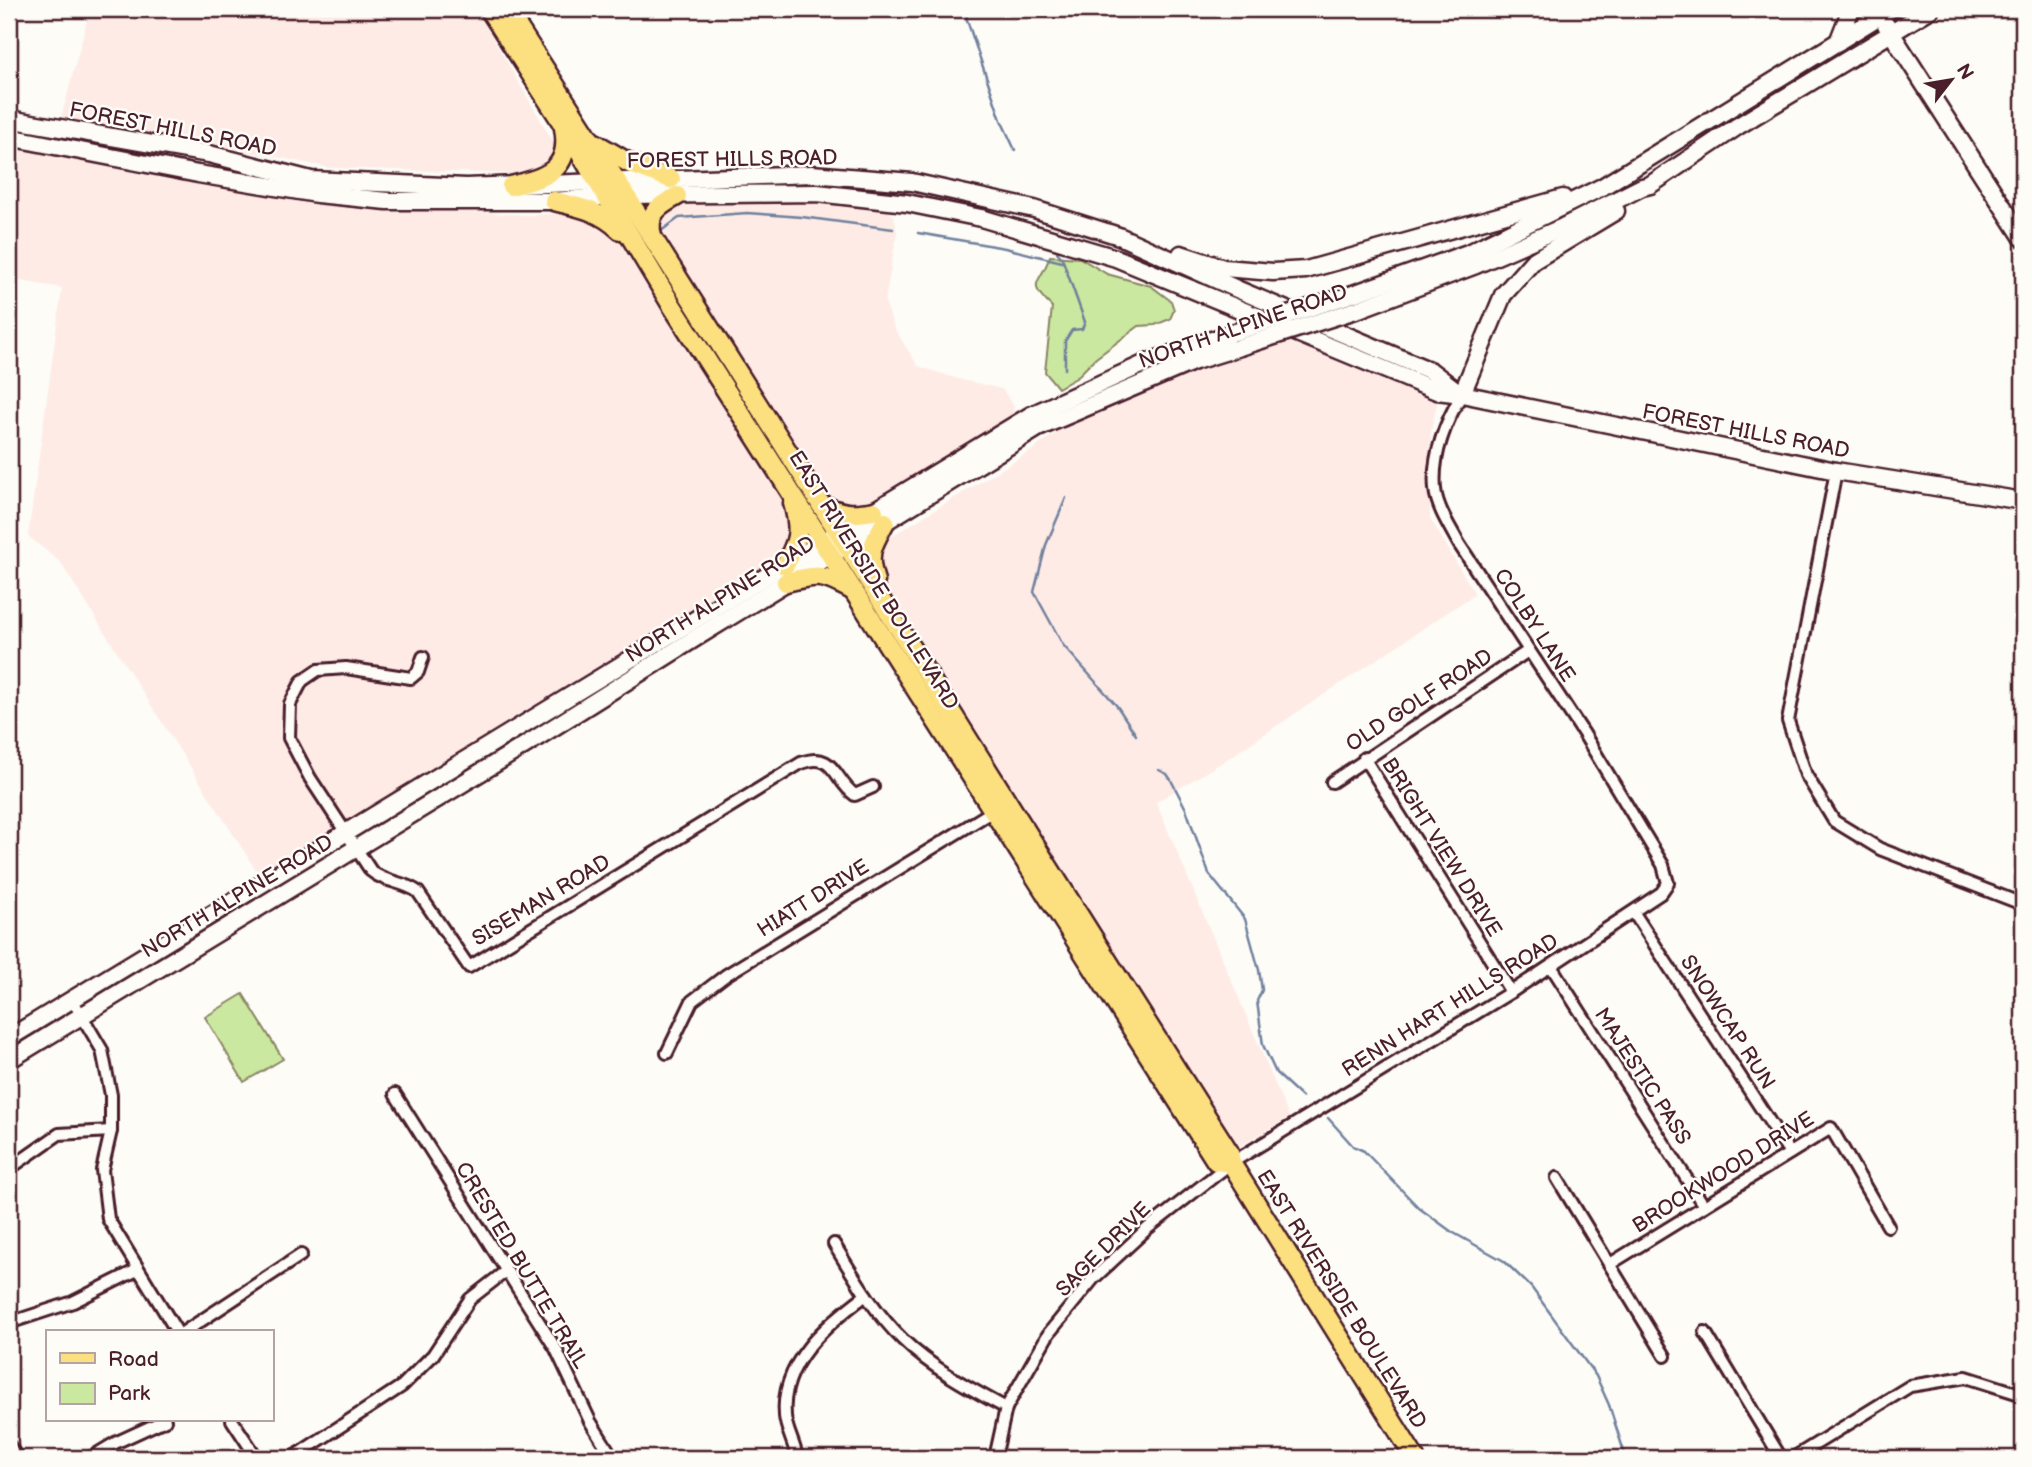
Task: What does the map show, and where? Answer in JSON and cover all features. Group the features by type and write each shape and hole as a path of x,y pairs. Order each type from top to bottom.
{"main road":[{"name":"EAST RIVERSIDE BOULEVARD","path":"489,9 788,486 882,601 999,807"},
{"name":"EAST RIVERSIDE BOULEVARD","path":"506,9 821,505 855,592 1229,1152 1231,1163 1415,1458"},
{"path":"1838,42 1851,9"},
{"name":"NORTH ALPINE ROAD","path":"9,1060 77,1008 346,832 785,574 879,516 1031,415 1146,363 1359,309 1563,228 1650,185 1738,126 1931,9"},
{"path":"1882,11 1891,34 2023,238"},
{"name":"NORTH ALPINE ROAD","path":"1236,340 1353,293 1468,253 1602,187 1838,42 1882,11"},
{"name":"FOREST HILLS ROAD","path":"9,120 209,154 311,180 466,187 674,188 817,193 907,203 981,218 1116,258 1437,391 1836,471 2023,501"},
{"path":"511,186 549,175 563,155 566,139 563,124"},
{"name":"FOREST HILLS ROAD","path":"9,136 198,174 317,194 387,201 555,201 601,189"},
{"path":"586,136 603,150 674,188 650,217 649,227 659,248"},
{"name":"FOREST HILLS ROAD","path":"674,188 811,174 912,182 1034,209 1119,236 1431,371 1462,394"},
{"path":"1462,394 1503,295 1533,261 1646,193 1650,185"},
{"path":"1119,236 1224,268 1273,272 1306,270 1602,187"},
{"path":"555,201 590,209 608,219 646,261"},
{"path":"788,486 798,522 798,542 785,574 827,577 855,592"},
{"path":"821,505 842,514 879,516 869,563 882,601"},
{"name":"NORTH ALPINE ROAD","path":"9,1038 77,1008 356,848 702,624"}],"street":[{"name":"COLBY LANE","path":"1462,394 1450,415 1436,460 1435,489 1443,513 1459,544 1584,734 1663,864"},
{"path":"1836,471 1788,721 1806,775 1834,821 1880,849 2017,902"},
{"name":"OLD GOLF ROAD","path":"1332,782 1364,758 1528,651"},
{"name":"SISEMAN ROAD","path":"423,657 418,672 411,678 346,668 318,670 302,681 290,704 289,738 310,778 371,871 388,881 418,892 468,967 801,763 818,760 831,766 855,795 873,787"},
{"name":"BRIGHT VIEW DRIVE","path":"1364,758 1511,992"},
{"name":"HIATT DRIVE","path":"667,1053 692,1001 726,975 999,807"},
{"name":"RENN HART HILLS ROAD","path":"1231,1163 1511,992 1634,913 1661,894 1668,883 1663,864"},
{"name":"SNOWCAP RUN","path":"1634,913 1790,1153"},
{"name":"MAJESTIC PASS","path":"1551,966 1704,1206"},
{"path":"77,1008 102,1050 111,1095 110,1131 102,1170 108,1219 176,1330"},
{"name":"CRESTED BUTTE TRAIL","path":"395,1094 556,1349 590,1421 613,1458"},
{"name":"BROOKWOOD DRIVE","path":"1610,1264 1831,1128 1888,1226"},
{"path":"9,1169 60,1134 110,1131"},
{"name":"SAGE DRIVE","path":"995,1458 1006,1408 1049,1333 1093,1279 1148,1228 1231,1163"},
{"path":"1557,1178 1665,1356"},
{"path":"834,1244 866,1295 903,1340 966,1387 1006,1408"},
{"path":"187,1330 301,1255"},
{"path":"9,1322 73,1302 137,1270"},
{"path":"292,1458 402,1386 433,1354 470,1299 506,1271"},
{"path":"797,1458 785,1417 787,1382 805,1351 842,1313 866,1295"},
{"path":"1705,1332 1781,1458"},
{"path":"1793,1458 1910,1386 1966,1377 2023,1395"},
{"path":"90,1458 161,1422"},
{"path":"233,1422 257,1458"},
{"path":"9,1446 17,1458"}],"shaded area":[{"path":"90,9 476,9 554,143 557,155 546,166 518,174 330,168 261,154 60,122"},
{"path":"21,147 163,179 401,208 529,215 587,215 620,236 736,418 750,449 782,500 794,528 779,561 646,643 554,694 508,727 261,878 60,562 28,536 62,288 9,279 9,218"},
{"path":"716,201 804,201 887,210 894,216 897,233 885,301 894,328 918,366 1002,389 1014,406 1012,419 870,506 850,512 825,500 654,232 665,207"},
{"path":"1294,341 1438,399 1431,431 1430,518 1475,594 1221,763 1156,802 1289,1117 1237,1148 927,659 880,578 875,559 880,545 890,537 1087,415 1146,388 1217,362"}],"green space":[{"path":"1050,256 1080,258 1107,274 1151,286 1171,301 1174,310 1170,319 1155,325 1139,326 1096,358 1076,378 1058,388 1045,372 1052,307 1037,287"},
{"path":"243,994 283,1059 244,1082 205,1017"}],"waterway":[{"path":"966,9 967,20 1001,120 1015,150"},
{"path":"661,231 679,218 747,213 893,229"},
{"path":"918,233 1005,248 1062,262"},
{"path":"1057,252 1062,258 1085,322 1082,329 1072,330 1065,341 1065,369"},
{"path":"1066,498 1046,545 1034,592 1063,645 1117,706 1136,735"},
{"path":"1159,770 1167,774 1186,809 1209,874 1245,919 1262,990 1257,1001 1263,1045 1276,1073 1302,1097"},
{"path":"1328,1118 1353,1146 1364,1151 1419,1208 1452,1232 1504,1261 1531,1287 1596,1376 1609,1405 1626,1458"}]}
